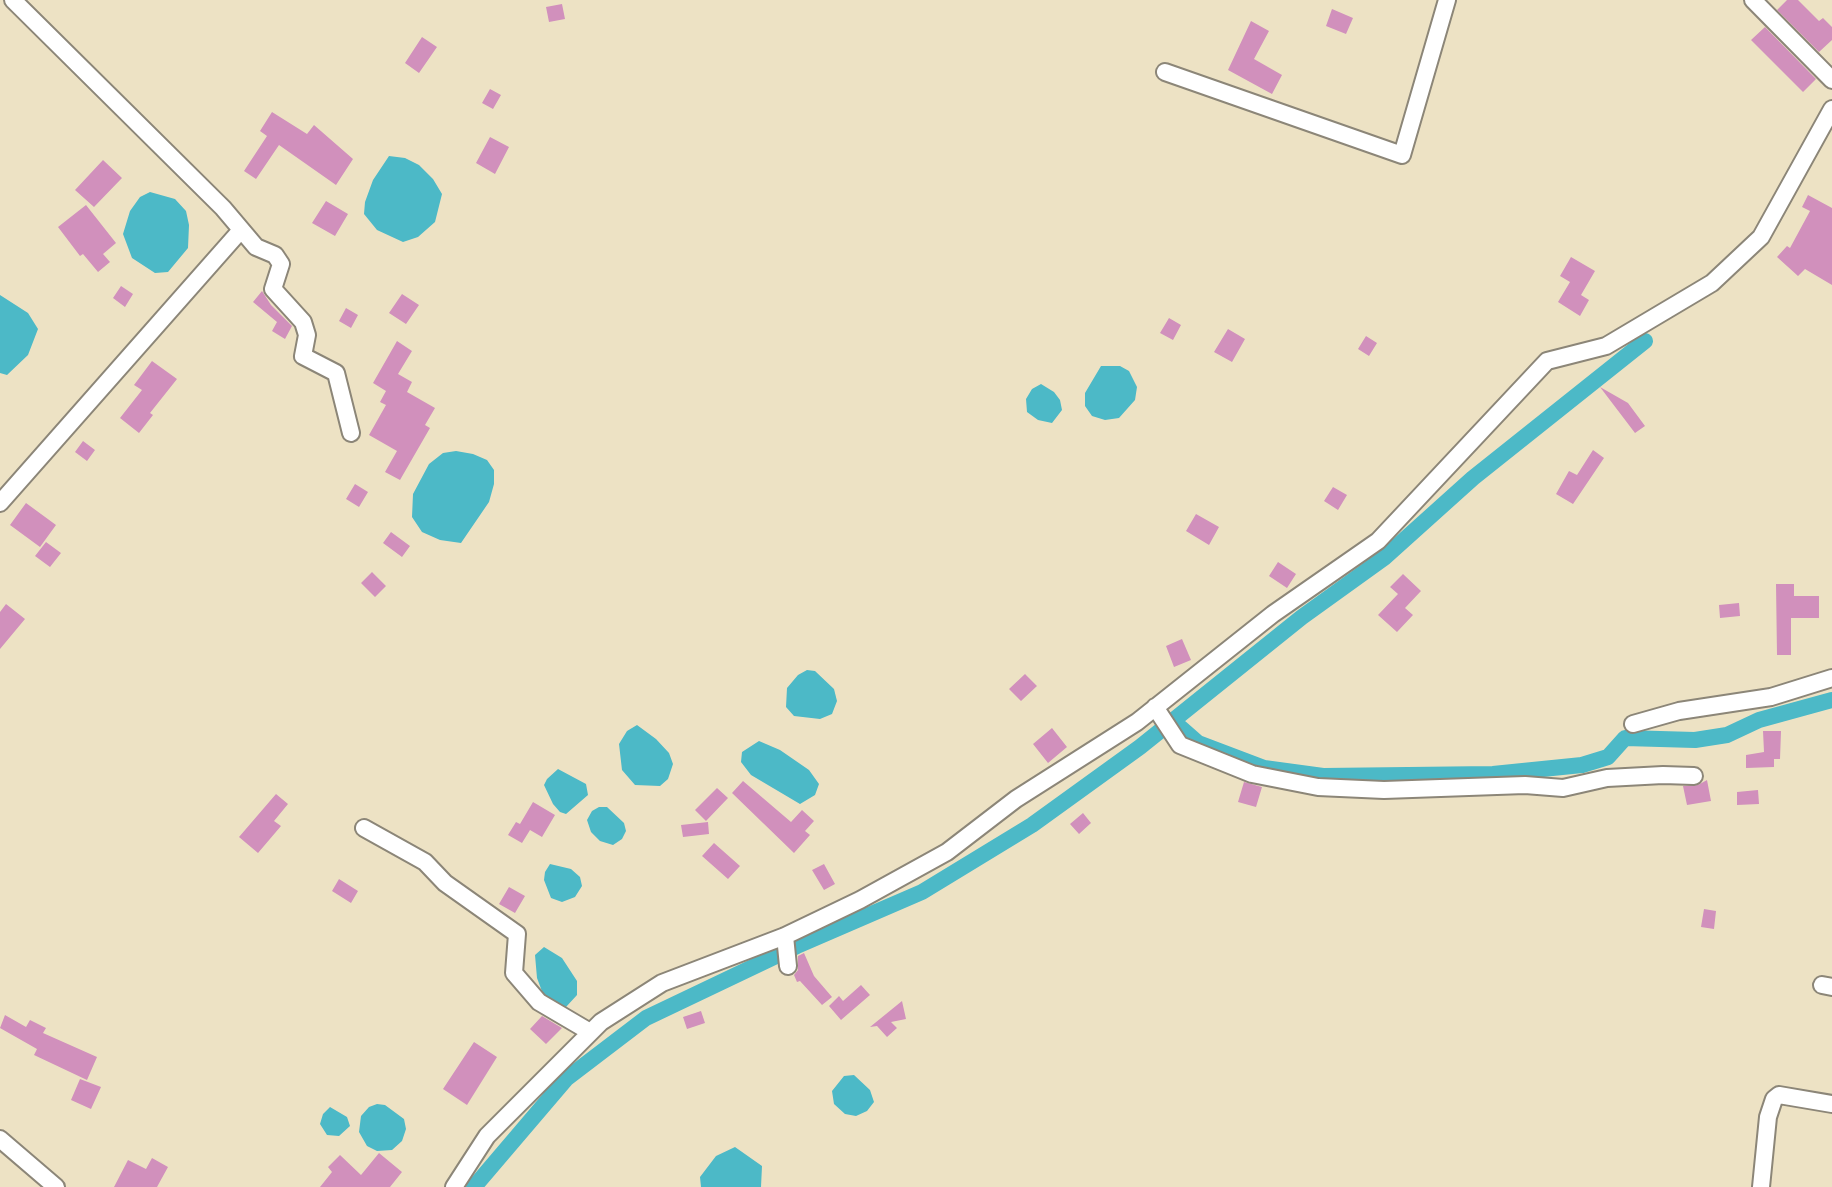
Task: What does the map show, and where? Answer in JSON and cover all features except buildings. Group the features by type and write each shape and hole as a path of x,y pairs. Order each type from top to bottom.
{"street":[{"path":"13,0 223,208 256,247 274,255 281,264 273,289 303,322 307,336 303,356 336,373 351,433"},
{"path":"1165,72 1402,155 1447,0"},
{"path":"1753,0 1832,80"},
{"path":"454,1187 487,1136 600,1022 662,983 785,936 860,900 946,852 1016,799 1137,722 1273,614 1378,541 1547,361 1606,346 1712,283 1761,237 1832,109"},
{"path":"0,503 242,230"},
{"path":"1633,724 1679,711 1771,697 1832,678"},
{"path":"1155,707 1180,745 1252,774 1318,787 1384,790 1472,786 1563,788 1607,778 1694,776"},
{"path":"364,828 425,862 445,883 517,934 514,973 539,1002 590,1032"},
{"path":"785,936 788,966"},
{"path":"1761,1187 1768,1118 1774,1099 1779,1095 1832,1104"},
{"path":"0,1139 56,1187"}],"water":[{"path":"389,156 405,158 419,165 433,179 442,194 435,222 418,237 403,242 377,230 364,214 365,202 373,180"},
{"path":"150,192 175,199 186,211 189,225 188,248 168,272 155,273 132,258 123,234 130,211 140,197"},
{"path":"0,295 28,313 38,329 28,355 7,375 0,373"},
{"path":"1101,366 1120,366 1129,371 1137,387 1135,400 1119,418 1105,420 1092,416 1085,406 1085,393"},
{"path":"1041,384 1054,392 1060,400 1062,410 1052,423 1038,420 1027,412 1026,399 1032,389"},
{"path":"456,451 473,454 487,460 494,470 494,484 489,502 461,543 440,540 422,532 412,517 413,494 429,464 443,453"},
{"path":"807,670 815,671 834,689 837,701 832,714 820,719 794,716 786,707 787,688 798,675"},
{"path":"637,725 656,739 669,753 673,764 668,779 660,786 635,785 622,770 619,744 627,731"},
{"path":"759,741 780,750 809,770 819,784 815,795 800,804 751,775 741,762 742,752"},
{"path":"558,769 586,784 588,795 566,814 560,812 553,804 544,785"},
{"path":"599,807 607,807 624,823 626,831 622,839 613,845 600,841 591,832 587,820 592,811"},
{"path":"550,864 571,869 580,877 582,886 575,897 562,902 551,898 544,880 545,872"},
{"path":"544,947 562,958 577,981 577,995 566,1007 555,1004 543,994 537,978 535,955"},
{"path":"854,1075 870,1090 874,1102 867,1111 856,1116 845,1114 834,1104 832,1091 844,1076"},
{"path":"377,1104 385,1105 404,1119 406,1129 402,1141 392,1150 377,1151 367,1146 359,1132 361,1116 369,1107"},
{"path":"330,1107 347,1117 350,1126 339,1136 327,1135 320,1124 323,1114"},
{"path":"735,1147 762,1166 761,1187 701,1187 700,1177 716,1156"}],"waterway":[{"path":"474,1187 566,1079 646,1018 797,946 922,892 1032,825 1140,747 1302,617 1384,558 1473,478 1645,341"},
{"path":"1173,721 1198,743 1264,768 1323,776 1493,774 1582,765 1608,757 1625,738 1695,740 1727,735 1759,720 1832,700"}]}
